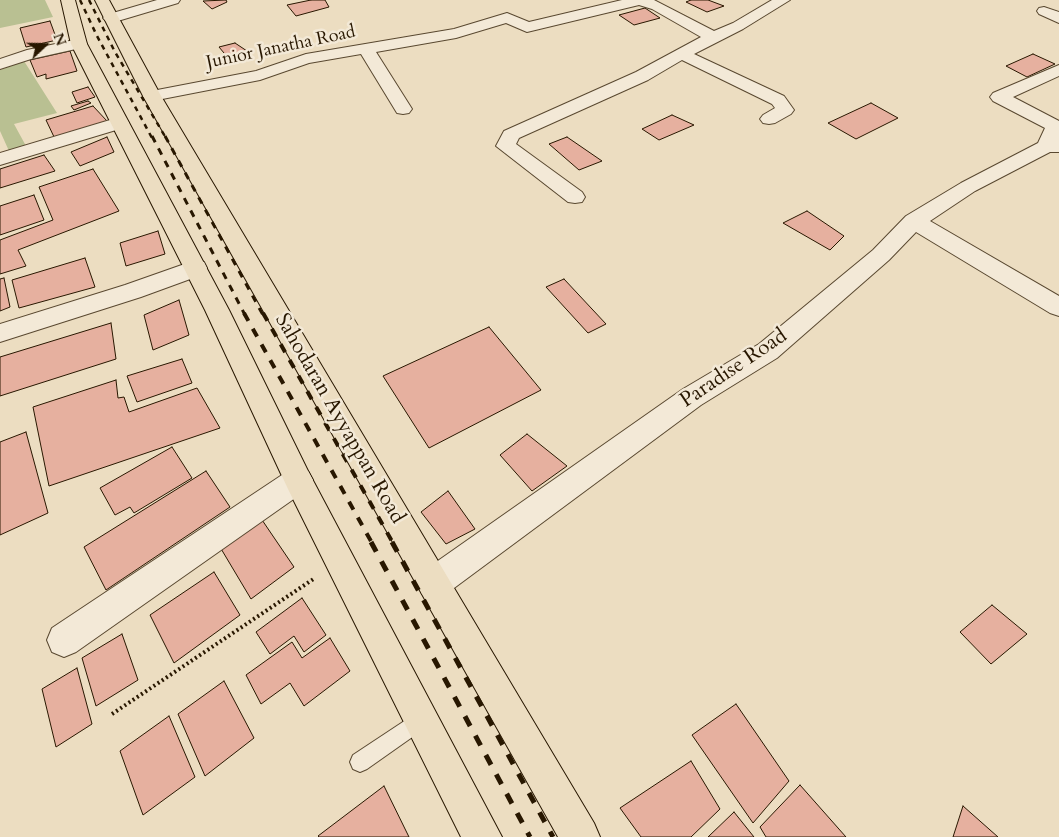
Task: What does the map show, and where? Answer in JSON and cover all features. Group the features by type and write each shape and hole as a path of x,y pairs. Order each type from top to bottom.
{"main road":[{"path":"68,0 78,44 196,268 298,480 482,837"},
{"name":"Sahodaran Ayyappan Road","path":"106,9 152,96 580,837"}],"street":[{"path":"106,9 173,0"},
{"name":"Junior Janatha Road","path":"152,96 260,75 306,59 367,50 456,33 507,18 527,27 640,0 656,6 713,37"},
{"path":"575,197 506,146 511,135 642,76 713,37 738,26 783,0"},
{"path":"1044,11 1059,18"},
{"path":"0,64 27,55 78,44"},
{"path":"367,50 402,109"},
{"path":"682,54 778,100 785,110 768,119"},
{"path":"1053,146 1054,126 999,97 1059,70"},
{"path":"0,159 120,123"},
{"name":"Paradise Road","path":"434,583 692,397 768,351 881,255 914,221 968,187 1053,146"},
{"path":"914,221 1059,307"},
{"path":"0,333 133,291 196,268"},
{"path":"64,640 298,480"}],"lane":[{"path":"360,762 421,719"}],"path":[{"path":"112,714 341,562"}],"green space":[{"path":"0,0 45,0 53,17 0,28"},
{"path":"24,61 57,113 14,124 26,146 9,151 0,131 0,70"}],"building":[{"path":"226,0 227,2 212,9 203,1"},
{"path":"311,0 325,0 329,7 296,16 287,5"},
{"path":"691,0 708,0 724,6 707,12 686,2"},
{"path":"645,8 660,18 634,25 619,15"},
{"path":"50,21 57,40 26,47 20,28"},
{"path":"235,43 250,53 229,59 219,47"},
{"path":"70,51 77,71 46,79 46,74 37,77 30,60"},
{"path":"1033,54 1055,64 1027,77 1006,66"},
{"path":"88,87 95,97 77,103 72,92"},
{"path":"88,101 91,103 74,110 71,106"},
{"path":"871,103 898,118 856,139 828,123"},
{"path":"93,106 107,121 55,139 46,120"},
{"path":"672,115 694,125 659,140 642,129"},
{"path":"107,137 114,152 80,166 71,152"},
{"path":"567,137 602,161 579,170 549,144"},
{"path":"44,155 55,171 0,188 0,169"},
{"path":"93,169 119,211 18,250 26,266 0,274 0,240 53,220 39,187"},
{"path":"34,195 44,220 0,235 0,206"},
{"path":"807,211 844,236 830,250 783,223"},
{"path":"158,231 165,254 126,266 120,243"},
{"path":"85,258 95,287 19,308 12,280"},
{"path":"4,278 10,307 0,311 0,279"},
{"path":"564,279 606,324 588,333 546,287"},
{"path":"179,300 189,335 153,350 144,315"},
{"path":"111,323 116,359 0,396 0,357"},
{"path":"489,327 541,390 429,448 383,376"},
{"path":"182,359 192,383 137,402 127,376"},
{"path":"116,380 118,398 124,397 129,412 197,388 220,428 49,486 33,407"},
{"path":"26,432 48,513 0,535 0,442"},
{"path":"527,434 567,466 532,491 500,455"},
{"path":"172,447 192,478 134,513 130,507 115,515 100,488"},
{"path":"206,471 230,507 106,590 84,547"},
{"path":"448,491 475,529 446,544 421,512"},
{"path":"258,514 294,567 251,599 217,542"},
{"path":"214,572 240,615 174,663 150,615"},
{"path":"302,598 326,635 304,652 294,636 270,654 256,632"},
{"path":"992,605 1027,634 991,664 960,632"},
{"path":"122,634 138,680 96,706 82,658"},
{"path":"330,638 350,671 304,706 290,683 261,704 246,675 292,642 302,658"},
{"path":"77,668 92,724 56,747 42,689"},
{"path":"224,681 254,738 205,776 178,714"},
{"path":"736,704 789,781 753,823 692,735"},
{"path":"169,716 195,777 143,815 120,751"},
{"path":"691,761 720,809 691,837 641,837 620,808"},
{"path":"800,785 846,837 766,837 760,827"},
{"path":"384,786 409,837 318,836"},
{"path":"963,806 998,837 953,837"},
{"path":"734,812 754,837 708,837"}],"railway":[{"path":"80,0 97,36 152,138"},
{"path":"89,0 115,52 166,138"},
{"path":"152,136 245,315"},
{"path":"165,136 263,315"},
{"path":"244,313 372,543"},
{"path":"263,313 393,543"},
{"path":"371,542 530,837"},
{"path":"392,542 553,837"}]}
